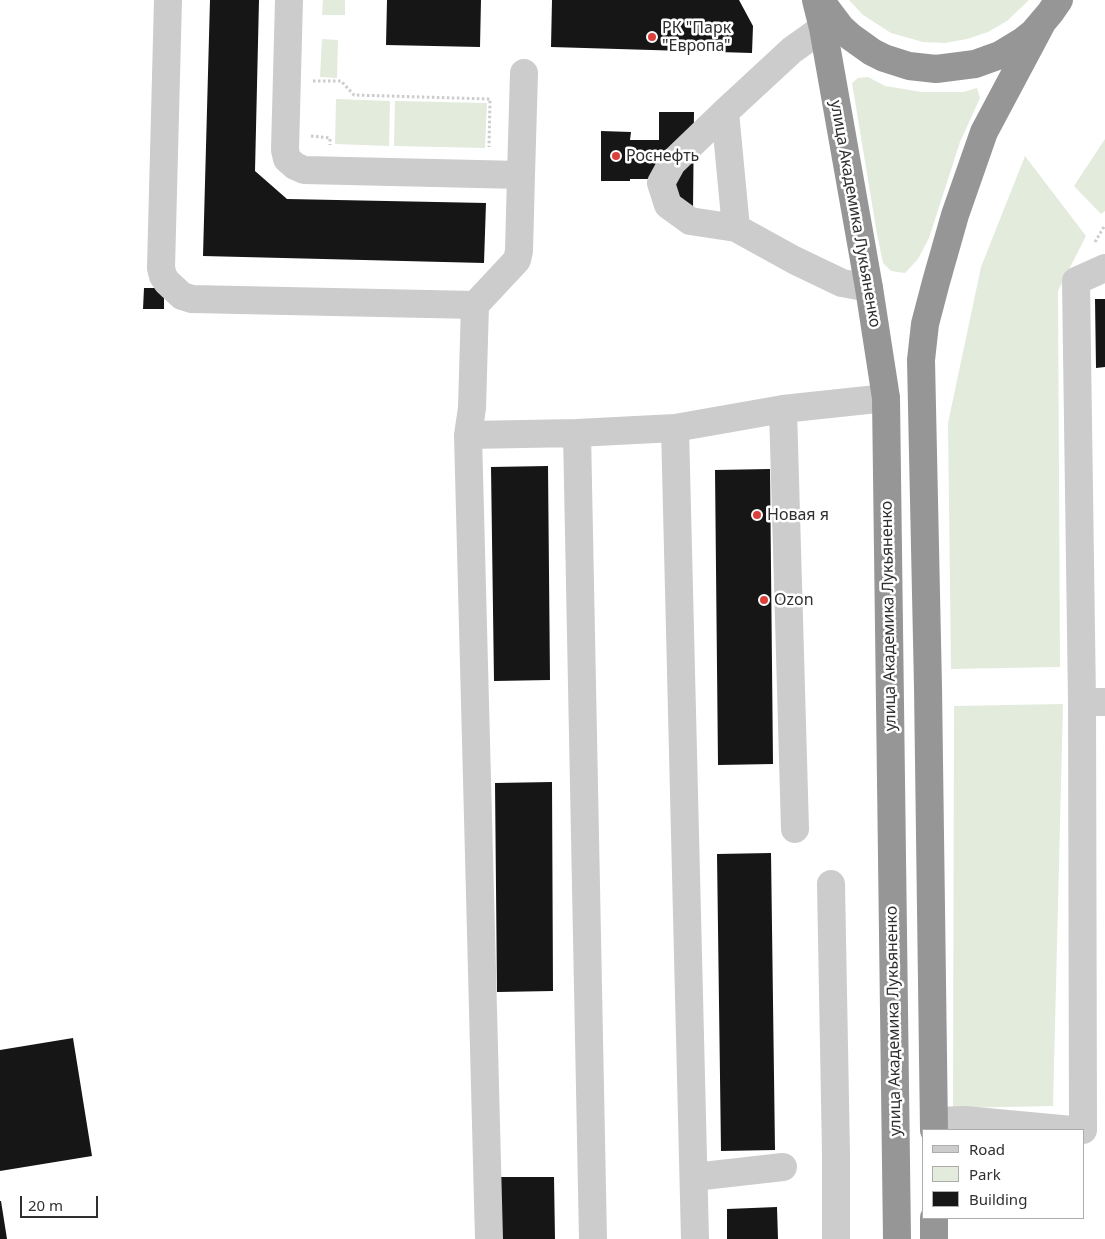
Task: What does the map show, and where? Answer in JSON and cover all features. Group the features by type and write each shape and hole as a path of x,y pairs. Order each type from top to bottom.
{"highway":[{"name":"улица Академика Лукьяненко","path":"816,0 823,28 869,288 886,398 897,1239"},
{"path":"820,0 841,28 861,45 884,58 922,68 962,67 988,60 1022,41 1042,23"},
{"path":"934,1126 928,677 921,360 925,324 936,282 955,215 984,132 1042,23 1059,0"},
{"path":"934,1219 934,1239"}],"lane":[{"path":"168,0 161,268 163,276 174,290 182,296 192,299 475,305"},
{"path":"289,0 285,150 287,159 295,166 304,170 521,175"},
{"path":"823,28 792,50 725,112 672,163 661,183 668,205 690,221 736,228 794,260 842,283 869,288"},
{"path":"489,1239 468,435 472,408 475,305 517,260 519,251 524,73"},
{"path":"725,112 736,228"},
{"path":"1083,1129 1094,702 1076,281 1105,268"},
{"path":"468,435 577,433 674,428 783,409 886,398"},
{"path":"783,409 795,829"},
{"path":"674,428 695,1239"},
{"path":"577,433 593,1239"},
{"path":"831,884 836,1239"},
{"path":"934,1126 965,1120 1061,1129"},
{"path":"1085,1131 1105,1132"},
{"path":"694,1177 782,1167"}],"path":[{"path":"287,80 341,82 354,96 490,98 489,148"},
{"path":"286,116 312,117 311,136 330,138 329,154"}],"green space":[{"path":"323,0 345,0 345,15 322,15"},
{"path":"849,0 1029,0 1007,21 988,32 967,39 945,43 923,42 891,33 863,15"},
{"path":"322,39 338,40 337,78 320,77"},
{"path":"868,77 885,86 922,92 963,92 977,88 980,98 960,142 929,238 918,259 905,273 891,271 883,263 877,234 852,83 858,78"},
{"path":"336,99 390,101 389,146 335,144"},
{"path":"395,101 487,103 485,148 394,146"},
{"path":"1105,139 1105,211 1101,214 1074,186"},
{"path":"1025,156 1086,236 1058,291 1060,667 951,669 948,423 981,267"},
{"path":"1063,704 1053,1106 953,1108 954,706"}],"building":[{"path":"210,0 259,0 255,171 287,199 486,203 484,263 203,256"},
{"path":"387,0 481,0 480,47 386,45"},
{"name":"РК \"Парк \"Европа\"","path":"552,0 739,0 753,26 752,53 551,47"},
{"path":"659,112 694,112 693,210 659,179 601,181 601,131 631,132 630,140 659,140"},
{"path":"144,288 164,288 164,309 143,309"},
{"path":"1095,299 1105,299 1105,367 1096,368"},
{"path":"548,466 550,680 494,681 491,467"},
{"path":"770,469 773,764 718,765 715,470"},
{"path":"552,782 553,991 497,992 495,783"},
{"path":"771,853 775,1150 721,1151 717,854"},
{"path":"73,1038 92,1156 0,1171 0,1050"},
{"path":"499,1177 554,1177 555,1239 499,1239"},
{"path":"1,1201 7,1239 0,1239"},
{"path":"777,1207 778,1239 727,1239 727,1209"}],"place":[{"name":"РК \"Парк \"Европа\"","path":"652,37"},
{"name":"Роснефть","path":"616,156"},
{"name":"Новая я","path":"757,515"},
{"name":"Ozon","path":"764,600"}]}
